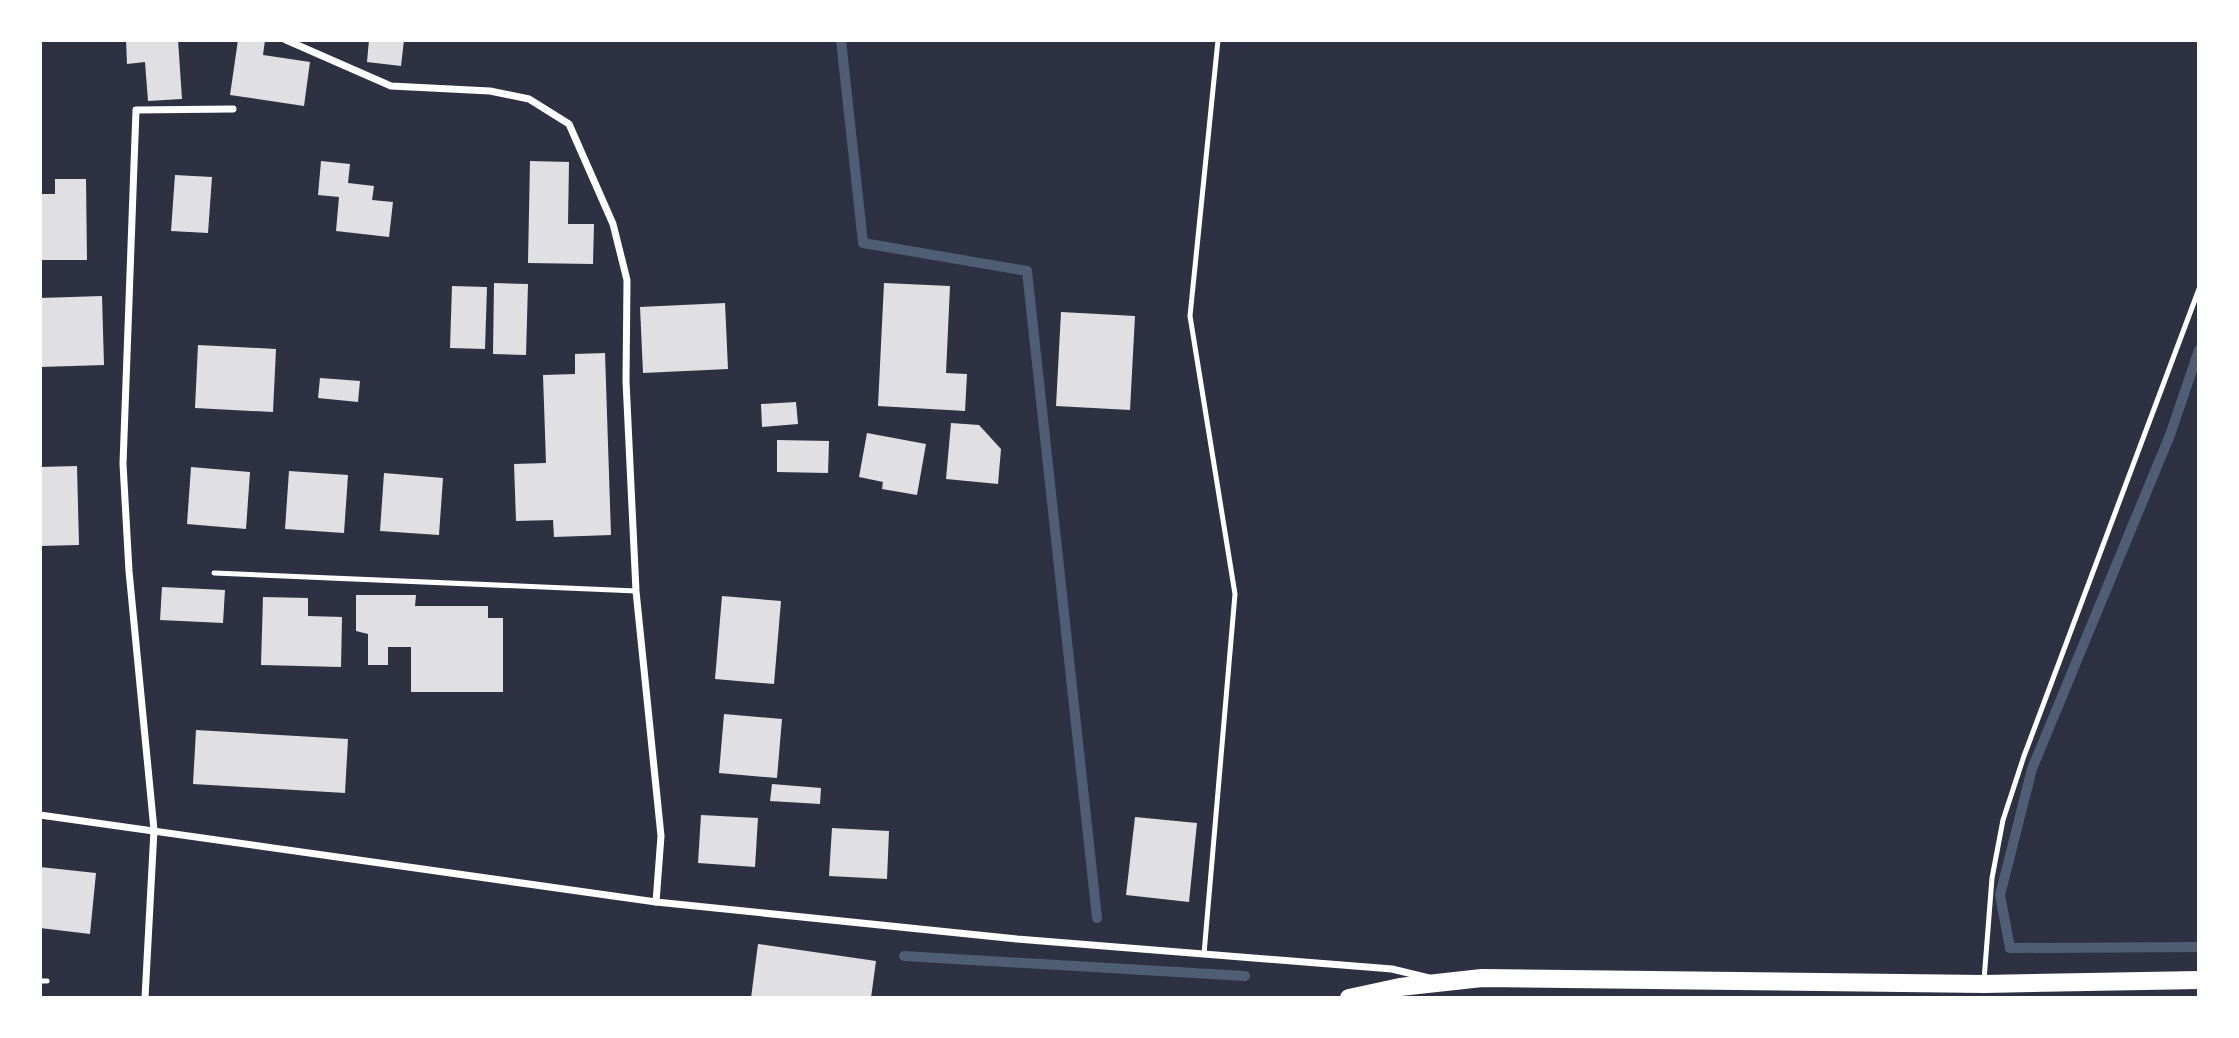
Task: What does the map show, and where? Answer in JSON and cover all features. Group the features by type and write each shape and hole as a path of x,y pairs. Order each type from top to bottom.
{"main road":[{"path":"1349,998 1440,981 1528,978 1944,987 2199,981"}],"street":[{"path":"286,40 391,86 490,91 529,99 569,124 613,224 627,280 626,380 636,591 661,836 656,902"},
{"path":"145,998 154,830 129,571 124,464 136,110 233,109"},
{"path":"40,815 656,902 1017,939 1392,969 1440,981"}],"lane":[{"path":"1203,954 1235,594 1189,316 1218,40"},
{"path":"1983,984 1992,878 2003,820 2024,756 2199,289"},
{"path":"214,573 636,591"}],"building":[{"path":"126,40 178,40 182,99 148,101 145,62 127,64"},
{"path":"238,40 265,40 263,55 310,62 304,106 230,95"},
{"path":"369,40 404,40 401,66 367,62"},
{"path":"321,161 350,164 348,183 374,186 372,200 393,202 389,237 336,231 339,197 318,195"},
{"path":"530,161 569,162 568,224 594,224 593,264 528,263"},
{"path":"175,175 212,177 208,233 171,231"},
{"path":"55,179 86,179 87,260 40,260 40,194 55,194"},
{"path":"494,283 528,284 526,355 493,354"},
{"path":"884,283 950,286 946,373 967,374 965,411 878,406"},
{"path":"452,286 487,287 485,349 450,348"},
{"path":"102,296 104,365 40,367 40,298"},
{"path":"725,303 728,369 643,373 640,307"},
{"path":"1061,312 1135,316 1130,410 1056,406"},
{"path":"198,345 276,349 273,412 195,408"},
{"path":"605,353 611,535 554,537 553,520 516,521 514,464 546,463 543,375 575,374 575,354"},
{"path":"320,378 360,381 358,402 318,398"},
{"path":"796,402 798,424 762,427 761,404"},
{"path":"951,423 979,425 1001,449 998,484 946,479"},
{"path":"867,433 926,444 917,495 882,489 883,482 859,477"},
{"path":"777,440 829,441 828,473 777,472"},
{"path":"77,466 79,545 40,546 40,467"},
{"path":"191,467 250,472 246,529 187,524"},
{"path":"289,471 348,475 344,533 285,529"},
{"path":"384,473 443,478 439,535 380,531"},
{"path":"162,587 225,590 223,623 160,620"},
{"path":"356,595 416,595 415,606 488,606 488,618 503,618 503,692 411,692 411,647 388,647 388,665 368,665 368,634 356,631"},
{"path":"722,596 781,601 774,684 715,679"},
{"path":"263,597 308,598 308,616 342,617 341,667 261,665"},
{"path":"724,714 782,719 777,778 719,773"},
{"path":"196,730 348,739 345,793 193,784"},
{"path":"772,784 821,788 820,804 770,801"},
{"path":"701,815 758,818 755,867 698,863"},
{"path":"1135,817 1197,823 1189,902 1126,895"},
{"path":"832,828 889,831 887,879 829,876"},
{"path":"40,867 96,873 90,934 40,928"},
{"path":"758,944 876,961 871,998 751,998"}],"waterway":[{"path":"841,40 863,243 1027,271 1097,918"},
{"path":"2199,350 2170,435 2032,769 2000,895 2010,948 2199,947"},
{"path":"904,956 1245,976"}]}
